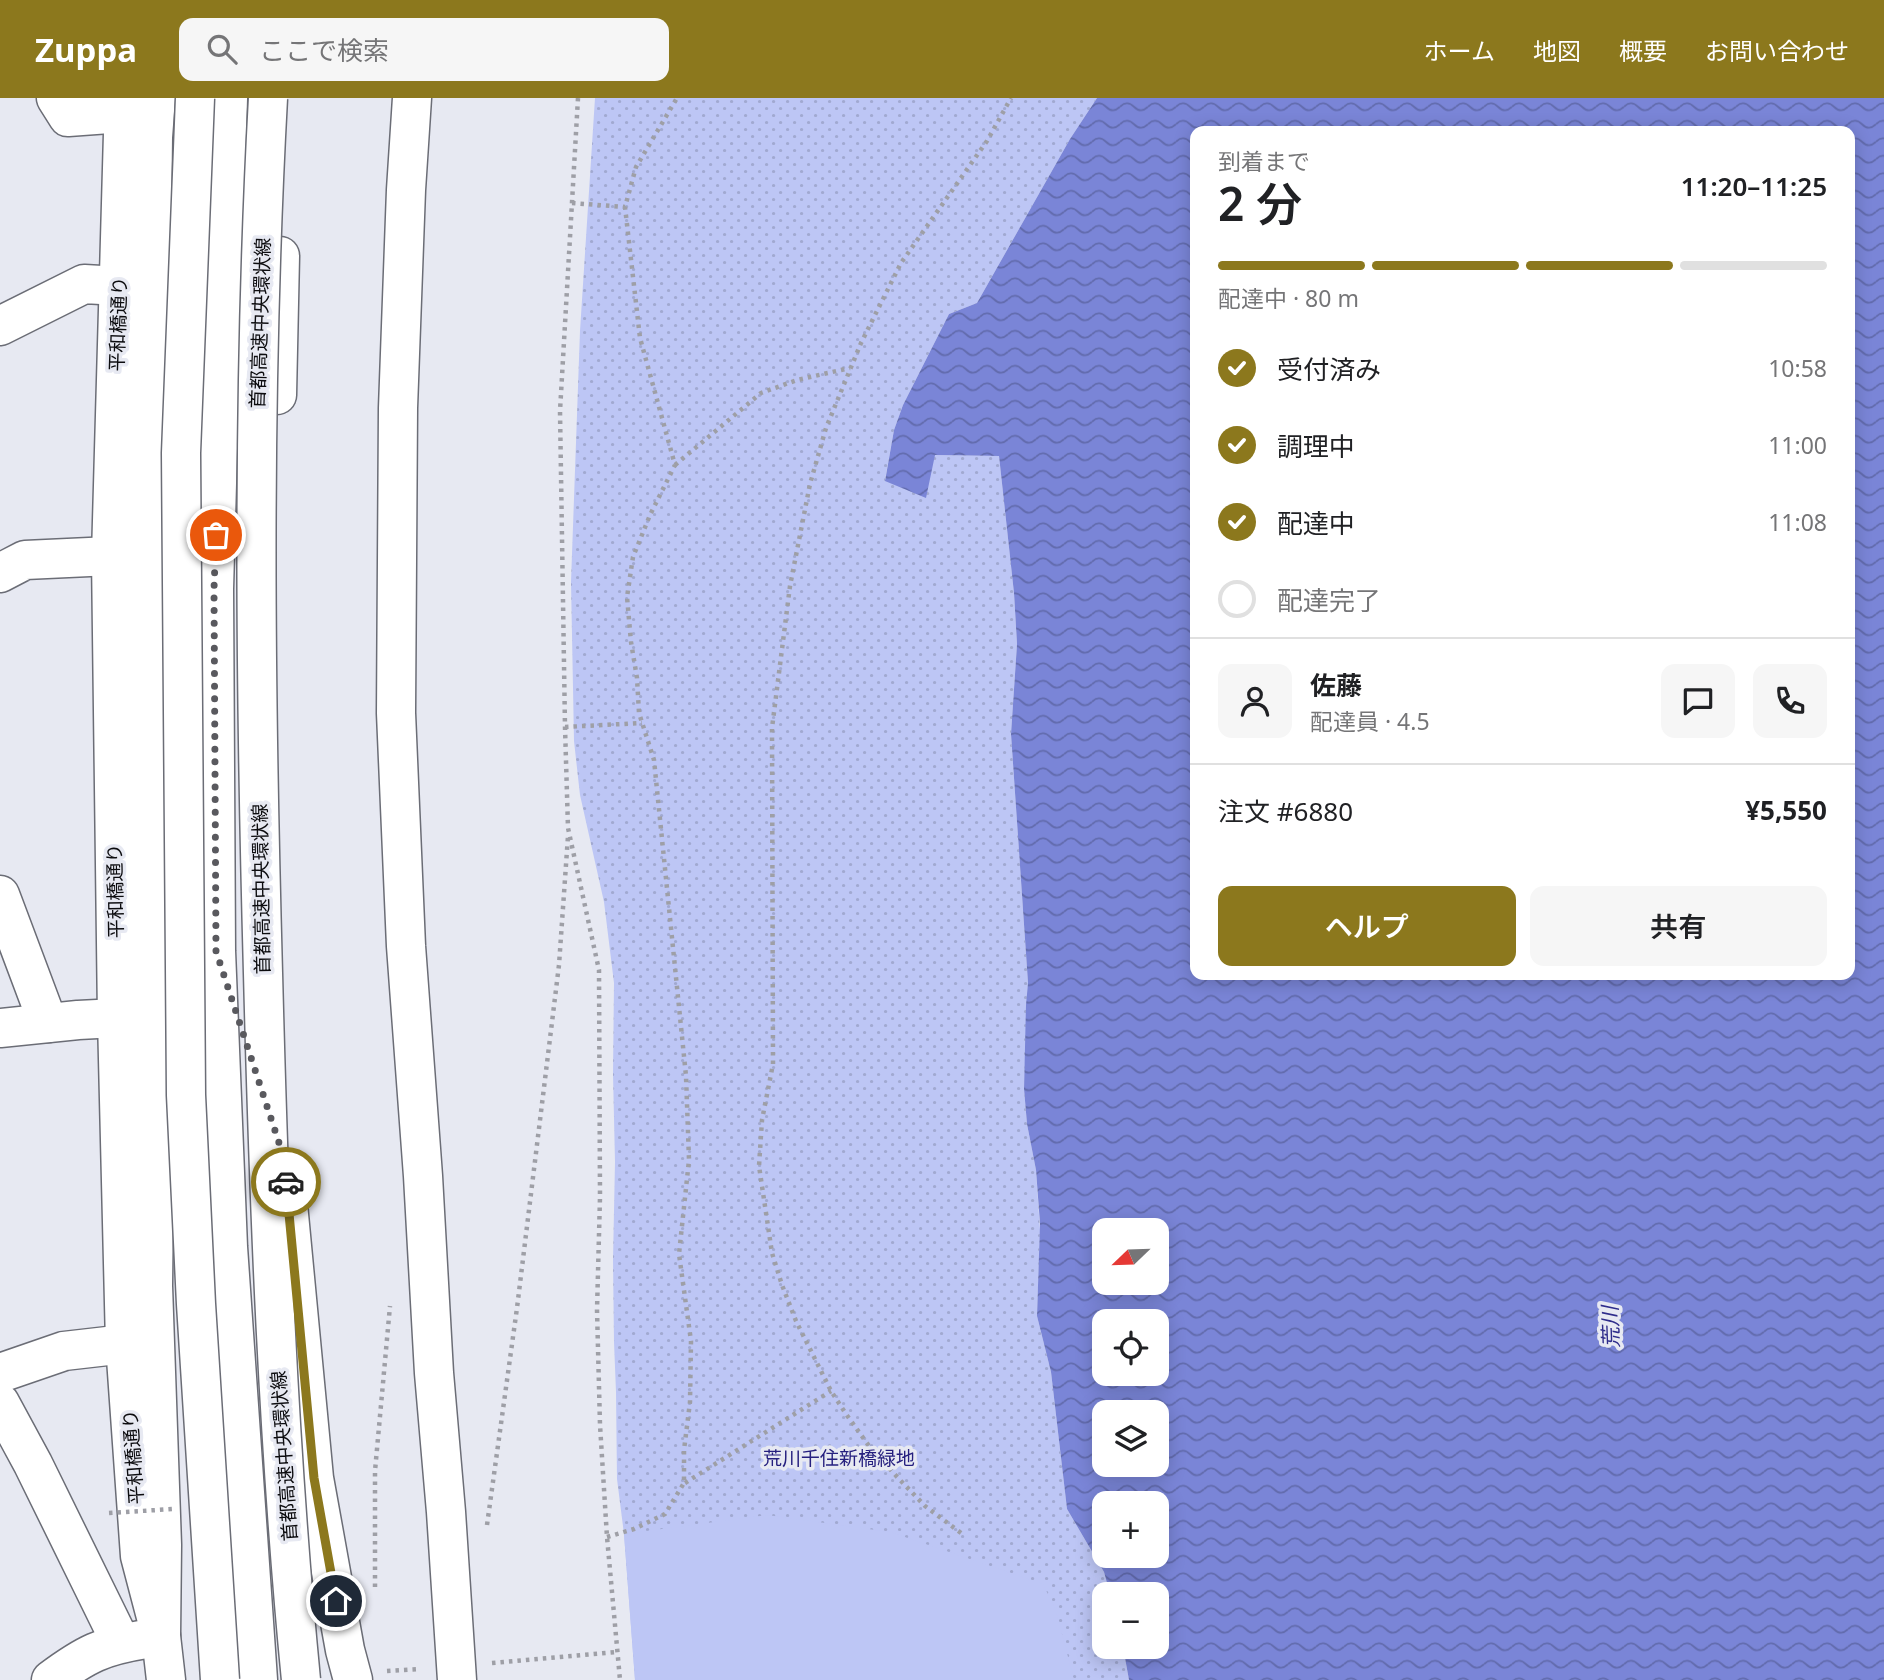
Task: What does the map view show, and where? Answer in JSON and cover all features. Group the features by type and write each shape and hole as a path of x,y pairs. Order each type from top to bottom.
{"main road":[{"path":"51,1680 79,1659 104,1648 162,1636 162,1545 153,1286 147,627 153,136 134,103 68,117 56,98"},
{"name":"首都高速中央環状線","path":"268,98 258,367 260,879 268,1163 283,1457 301,1680"},
{"path":"412,98 398,408 396,713 407,946 456,1673"},
{"path":"224,100 214,589 216,951 228,1247 258,1680"},
{"path":"224,100 277,149 282,175 273,585 276,876 283,1155 314,1478 345,1650 366,1676"},
{"path":"220,1680 196,1304 186,1094 181,453 224,100"},
{"path":"224,100 199,571 204,982 213,1241 237,1600 247,1680"},
{"name":"平和橋通り","path":"134,103 119,286 110,556 117,1018 125,1344 140,1556 162,1636 166,1680"},
{"path":"0,326 84,284 119,286"},
{"path":"0,573 25,560 110,556"},
{"path":"0,895 48,1023"},
{"path":"216,951 283,1155"},
{"path":"0,1028 117,1018"},
{"path":"0,1373 64,1351 125,1344"},
{"path":"0,1403 121,1643"}],"path":[{"path":"487,1525 517,1308 557,979 568,828 560,411 578,98"},
{"path":"675,465 640,338 625,207 636,167 677,98"},
{"path":"961,1533 925,1506 899,1479 869,1446 831,1391 796,1321 772,1253 759,1166 762,1119 773,1064 772,728 790,586 810,484 826,428 861,343 901,263 988,141 1011,98"},
{"path":"572,204 625,207"},
{"path":"684,1483 691,1341 679,1254 689,1160 686,1076 654,760 639,713 627,597 634,557 650,514 675,465 761,393 797,380 850,368"},
{"path":"565,727 642,723"},
{"path":"568,828 599,970 600,1197 597,1310 600,1425 620,1680"},
{"path":"375,1596 375,1471 391,1295"},
{"path":"607,1537 634,1529 665,1514 684,1483 831,1391"},
{"path":"366,1676 456,1673 617,1652"}],"green space":[{"name":"荒川千住新橋緑地","path":"595,98 1097,98 1070,139 977,303 949,314 903,405 894,430 885,480 935,455 999,456 1017,644 1011,734 1028,983 1024,1089 1027,1124 1036,1170 1040,1230 1037,1316 1051,1372 1067,1509 1092,1552 1092,1568 1102,1568 1107,1582 1092,1582 1092,1659 1125,1659 1129,1680 635,1680 617,1479 613,1260 614,983 604,902 580,795 574,741 571,582 580,331"},
{"path":"767,1515 890,1532 1043,1584 1056,1611 1074,1680 635,1680 624,1534"}],"water":[{"name":"荒川","path":"1097,98 1884,98 1884,1680 1129,1680 1125,1659 1169,1659 1169,1582 1107,1582 1102,1568 1169,1568 1169,1491 1092,1491 1092,1552 1067,1509 1051,1372 1037,1316 1040,1224 1036,1170 1027,1124 1024,1089 1028,983 1011,734 1017,644 999,456 935,455 926,498 885,481 894,430 903,405 949,314 977,303 1070,139"}],"way so far":[{"path":"216,535 216,951 283,1155 286,1182"}],"route":[{"path":"286,1182 314,1478 336,1601"}]}
